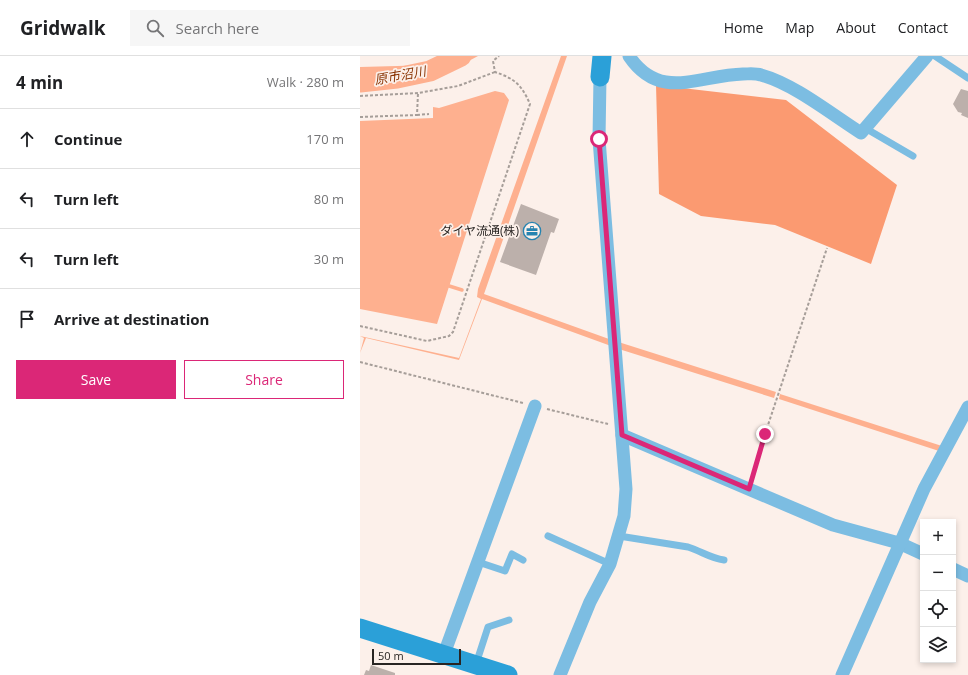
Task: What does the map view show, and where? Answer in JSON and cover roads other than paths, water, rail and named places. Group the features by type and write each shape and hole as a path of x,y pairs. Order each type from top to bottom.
{"street":[{"path":"593,56 594,78 600,96"},
{"path":"560,675 590,602 610,564 624,516 626,488 599,139 600,77 602,56"},
{"path":"628,56 644,74 654,80 686,83 733,74 759,74 781,81 861,133 927,56"},
{"path":"444,654 535,406"},
{"path":"842,675 899,543 941,457 968,407"},
{"path":"621,431 833,525 899,543 920,553"},
{"path":"956,570 968,576"},
{"path":"360,628 508,675"}],"lane":[{"path":"935,56 968,78"},
{"path":"865,128 913,156"},
{"path":"548,536 610,564"},
{"path":"619,536 688,547 698,550 712,558 724,560"},
{"path":"478,562 505,571 512,554 523,560"},
{"path":"476,664 488,627 509,620"}],"water":[{"path":"448,56 478,56 439,77 390,77 360,80 360,67 434,65"},
{"path":"561,56 567,56 484,294 609,339 776,392 774,398 622,350 482,299 459,360 366,338 360,353 364,338 360,336 459,358 481,299 477,297 478,289"},
{"path":"495,91 504,93 509,100 437,324 360,309 360,121 433,118 433,107 439,108"},
{"path":"780,394 942,446 939,451 779,399"}],"waterway":[{"name":"原市沼川","path":"360,82 397,78 430,71 461,56"},
{"path":"446,285 462,290"}],"place":[{"name":"ダイヤ流通(株)","path":"532,231"}]}
